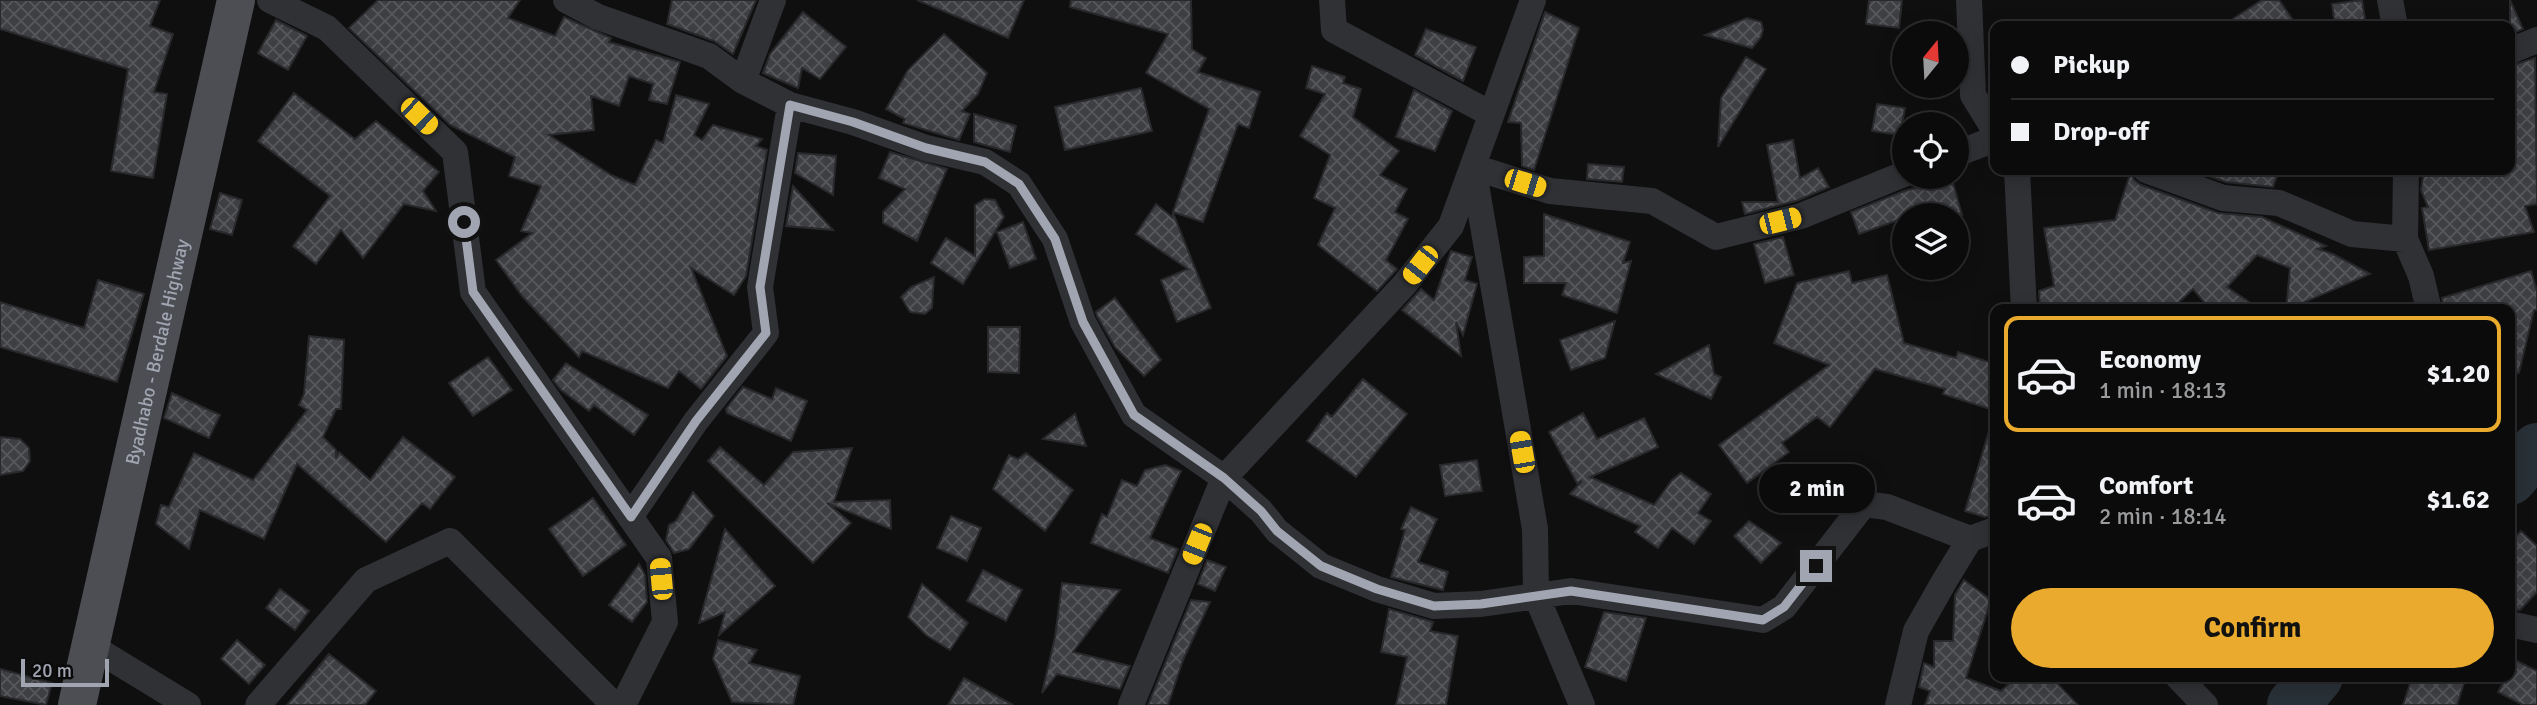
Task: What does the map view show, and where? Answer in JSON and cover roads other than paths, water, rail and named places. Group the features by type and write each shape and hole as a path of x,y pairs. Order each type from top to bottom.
{"main road":[{"name":"Byadhabo - Berdale Highway","path":"77,705 236,0"}],"street":[{"path":"270,0 327,27 456,152 473,292 659,558 665,622 623,705"},
{"path":"566,0 598,17 709,56 743,81 790,105 853,122 926,148 985,162 1019,184 1055,239 1083,322 1134,415 1224,478 1261,511 1277,531 1321,566 1377,589 1434,606 1481,604 1571,591 1763,620 1784,607 1864,504 1887,507 1970,539"},
{"path":"743,81 773,0"},
{"path":"1332,0 1334,30 1491,114"},
{"path":"1131,705 1224,478 1404,285 1451,226 1533,0"},
{"path":"1969,0 1973,95 1990,123"},
{"path":"2390,0 2394,21"},
{"path":"2515,49 2537,40"},
{"path":"631,517 696,421 766,333 760,287 790,105"},
{"path":"1969,149 1990,141"},
{"path":"1474,167 1550,191 1652,201 1716,237 1801,216 1892,179"},
{"path":"1474,167 1535,529 1536,594 1582,705"},
{"path":"2017,175 2024,304"},
{"path":"2160,175 2223,198 2279,203 2352,234 2405,239"},
{"path":"2406,175 2405,239 2421,276 2428,304"},
{"path":"1898,705 1916,631 1970,539 1990,532"},
{"path":"258,705 366,580 450,541 614,705"},
{"path":"2515,625 2537,630"},
{"path":"91,646 188,705"},
{"path":"2183,682 2205,705"}],"waterway":[{"path":"2515,473 2537,449"},
{"path":"2293,705 2313,682"}]}
